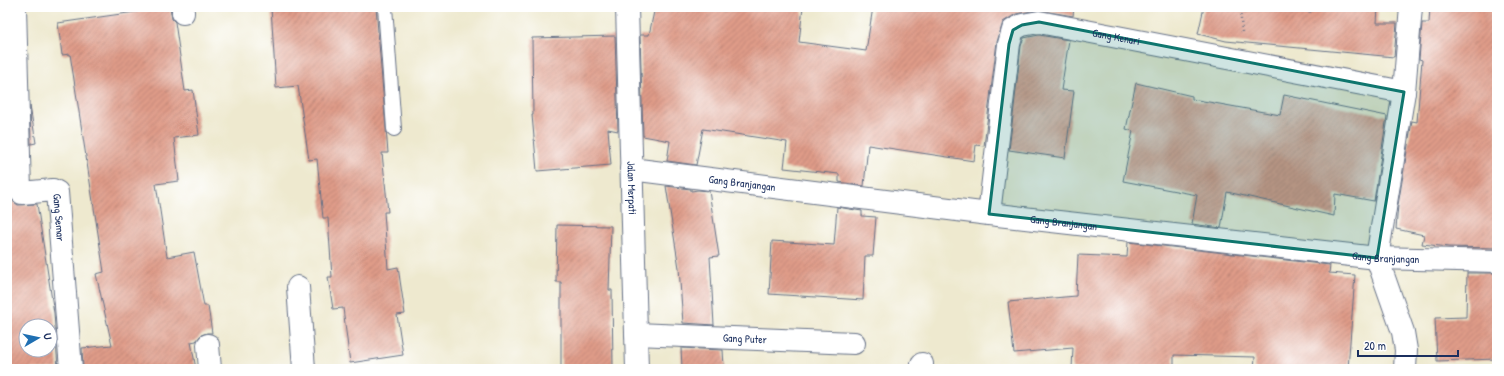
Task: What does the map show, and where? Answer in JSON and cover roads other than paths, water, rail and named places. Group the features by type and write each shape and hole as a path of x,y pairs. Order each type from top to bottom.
{"street":[{"name":"Gang Semar","path":"15,7 20,191 22,193 53,190 57,192 71,369"},
{"name":"Jalan Merpati","path":"627,7 637,369"},
{"path":"1405,369 1406,350 1403,332 1377,258 1404,92 1411,7"},
{"name":"Gang Kenari","path":"989,214 1009,44 1013,30 1022,25 1039,22 1404,92"},
{"name":"Gang Branjangan","path":"631,169 989,214 1377,258 1497,261"},
{"path":"298,287 304,369"},
{"name":"Gang Puter","path":"636,334 854,343"},
{"path":"208,345 210,369"}],"lane":[{"path":"385,7 394,129"}]}
